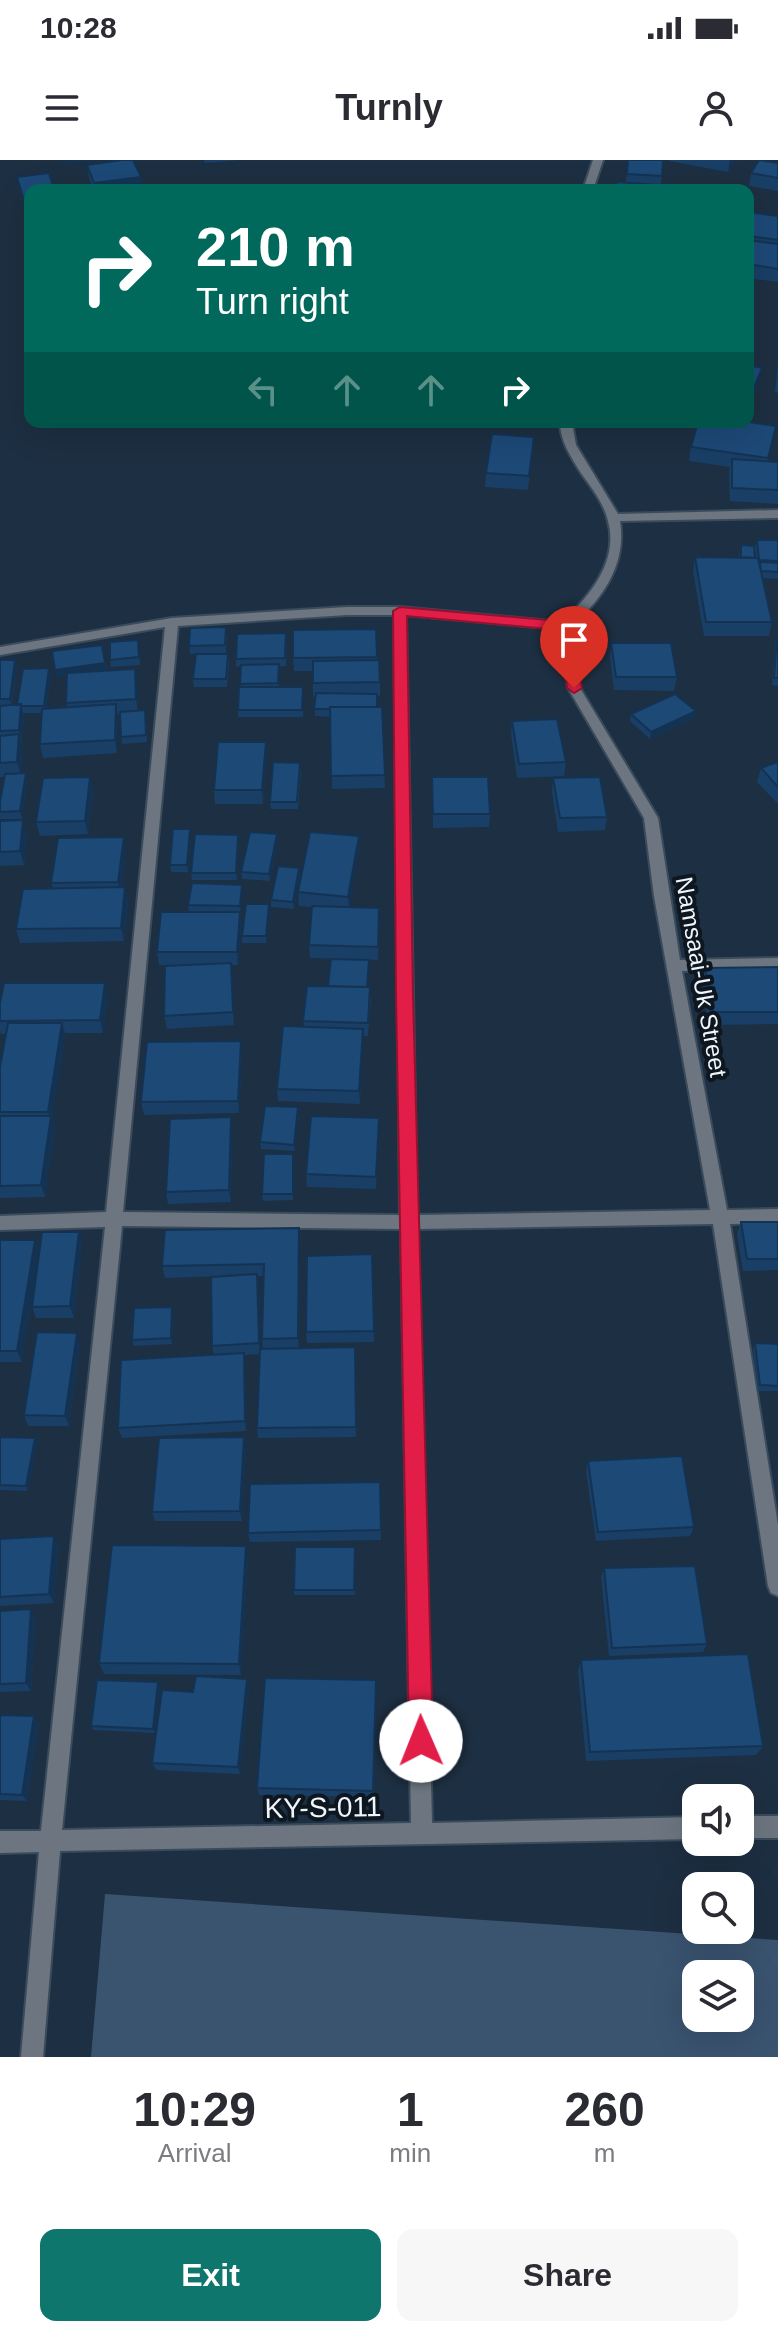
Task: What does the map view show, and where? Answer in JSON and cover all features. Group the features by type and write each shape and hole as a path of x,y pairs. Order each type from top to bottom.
{"street":[{"path":"590,184 598,160"},
{"path":"0,651 172,622 347,611 400,611 565,626 591,604 608,574 617,538 613,518 573,449 565,428"},
{"path":"613,518 778,514"},
{"path":"400,611 404,995 422,1833"},
{"path":"32,2057 49,1840 149,897 172,622"},
{"name":"Namsaai-Uk Street","path":"565,626 574,688 651,818 674,966 720,1217 778,1586"},
{"path":"674,966 778,964"},
{"path":"0,1223 116,1219 411,1222 778,1216"},
{"path":"754,1827 778,1827"},
{"name":"KY-S-011","path":"0,1842 682,1828"}],"shaded area":[{"path":"105,1894 682,1933 682,1944 754,1944 754,1938 778,1940 778,2057 91,2057"}],"building":[{"path":"133,160 141,177 94,183 87,165"},
{"path":"628,160 663,160 662,176 627,174"},
{"path":"759,160 778,163 778,178 751,173"},
{"path":"49,173 52,184 24,184 23,197 17,177"},
{"path":"754,213 778,216 778,240 754,237"},
{"path":"754,241 778,244 778,269 754,265"},
{"path":"754,366 762,368 754,387"},
{"path":"754,423 776,426 768,458 691,447 696,428 754,428"},
{"path":"492,434 534,437 529,476 486,473"},
{"path":"732,459 778,462 778,490 732,488"},
{"path":"757,540 778,540 778,561 759,560"},
{"path":"741,545 754,546 755,558 741,557"},
{"path":"695,557 758,558 772,622 706,622"},
{"path":"760,562 778,563 778,572 761,571"},
{"path":"226,627 225,645 189,646 190,628"},
{"path":"376,629 377,657 293,658 293,630"},
{"path":"286,633 285,658 236,659 237,634"},
{"path":"777,637 778,678 774,678"},
{"path":"138,640 139,657 110,660 110,642"},
{"path":"611,643 671,643 677,677 616,677"},
{"path":"102,645 105,663 55,670 52,651"},
{"path":"196,654 228,654 226,679 193,679"},
{"path":"0,660 15,660 10,699 0,699"},
{"path":"379,660 380,682 313,683 313,661"},
{"path":"279,664 278,683 240,684 241,665"},
{"path":"49,668 44,706 17,705 23,669"},
{"path":"135,669 136,699 66,703 67,673"},
{"path":"239,687 303,687 302,710 238,710"},
{"path":"316,693 377,694 377,707 314,709"},
{"path":"675,694 696,711 651,732 631,714"},
{"path":"21,704 19,730 0,731 0,706"},
{"path":"116,704 115,740 40,744 42,709"},
{"path":"330,707 382,707 385,775 331,776"},
{"path":"145,710 146,735 121,737 120,712"},
{"path":"557,719 566,762 519,764 512,721"},
{"path":"19,734 17,762 0,763 0,736"},
{"path":"218,742 266,742 262,790 214,790"},
{"path":"273,762 300,763 297,802 270,802"},
{"path":"778,762 778,787 761,768"},
{"path":"26,773 20,811 0,812 5,774"},
{"path":"90,777 85,821 36,822 43,778"},
{"path":"432,777 488,777 490,814 433,814"},
{"path":"600,777 607,817 560,818 553,778"},
{"path":"23,820 20,851 0,852 0,821"},
{"path":"173,829 190,829 187,865 170,865"},
{"path":"250,832 277,834 269,874 241,872"},
{"path":"310,832 359,836 348,897 298,892"},
{"path":"195,834 238,835 236,873 191,873"},
{"path":"124,837 118,882 51,883 58,838"},
{"path":"278,866 299,868 293,902 271,900"},
{"path":"192,883 242,885 240,906 188,905"},
{"path":"125,887 121,928 16,929 23,889"},
{"path":"246,904 269,904 266,936 242,936"},
{"path":"312,906 379,908 378,947 309,945"},
{"path":"161,912 240,912 237,952 157,952"},
{"path":"331,959 369,960 367,987 328,986"},
{"path":"231,963 233,1012 164,1016 165,966"},
{"path":"778,967 778,1012 713,1012 705,968"},
{"path":"4,983 105,983 100,1020 0,1021"},
{"path":"307,986 370,987 368,1023 303,1021"},
{"path":"8,1023 62,1023 48,1112 0,1112 0,1067"},
{"path":"283,1026 363,1029 359,1091 277,1089"},
{"path":"241,1041 238,1101 141,1102 147,1042"},
{"path":"265,1106 298,1107 294,1145 260,1142"},
{"path":"0,1116 51,1116 41,1185 0,1186"},
{"path":"311,1116 379,1118 376,1177 306,1174"},
{"path":"231,1117 229,1190 166,1192 170,1119"},
{"path":"264,1154 293,1154 293,1194 262,1194"},
{"path":"741,1222 778,1222 778,1259 747,1259"},
{"path":"299,1228 298,1338 262,1339 264,1264 162,1266 165,1230"},
{"path":"42,1232 79,1232 70,1306 32,1307"},
{"path":"0,1240 35,1240 17,1351 0,1351"},
{"path":"372,1254 374,1331 306,1332 307,1256"},
{"path":"257,1274 259,1343 212,1346 211,1277"},
{"path":"172,1307 171,1338 132,1340 134,1308"},
{"path":"37,1332 77,1333 65,1416 24,1415"},
{"path":"755,1343 778,1344 778,1386 760,1385"},
{"path":"355,1347 356,1427 257,1428 260,1349"},
{"path":"244,1353 245,1421 118,1428 121,1360"},
{"path":"0,1437 35,1438 26,1486 0,1485"},
{"path":"244,1437 240,1511 152,1512 159,1438"},
{"path":"682,1456 694,1527 598,1532 588,1461"},
{"path":"380,1482 381,1530 248,1533 250,1484"},
{"path":"54,1536 49,1594 0,1597 0,1539"},
{"path":"112,1545 246,1546 239,1664 99,1663"},
{"path":"295,1547 355,1547 354,1590 294,1590"},
{"path":"695,1566 707,1644 612,1648 604,1568"},
{"path":"31,1609 26,1683 0,1684 0,1611"},
{"path":"748,1654 763,1746 590,1752 581,1660"},
{"path":"196,1676 247,1679 238,1767 152,1763 162,1690 193,1692"},
{"path":"265,1678 376,1680 373,1791 257,1788"},
{"path":"97,1680 158,1682 153,1729 91,1726"},
{"path":"0,1715 34,1716 22,1795 0,1794"}],"route":[{"path":"421,1741 404,995 400,611 565,626 574,688"}]}
